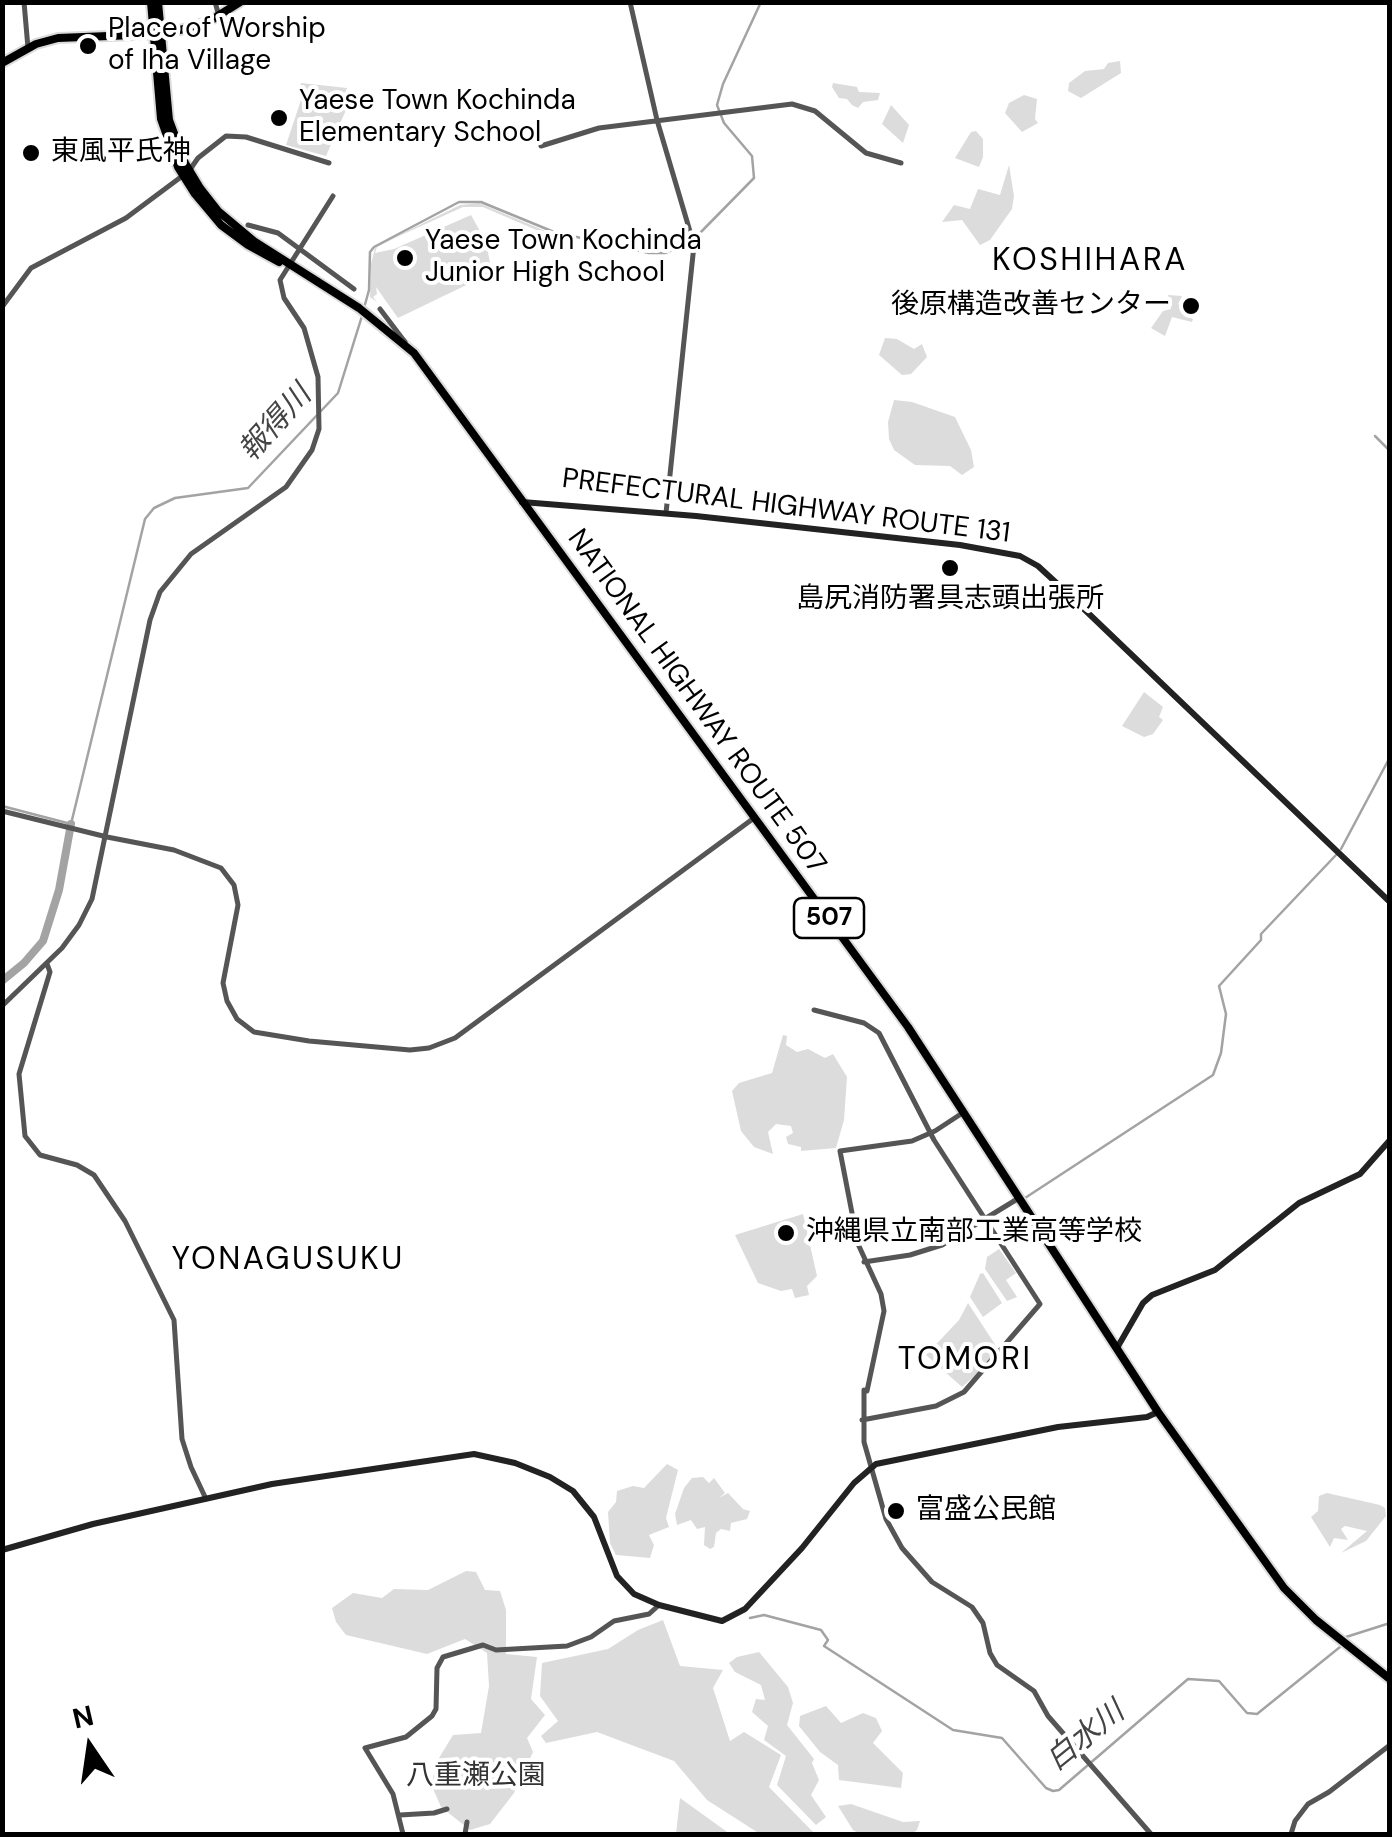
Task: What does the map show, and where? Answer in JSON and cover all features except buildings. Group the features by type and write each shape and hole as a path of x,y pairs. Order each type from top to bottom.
{"main road":[{"name":"507","path":"154,2 160,119 186,173"},
{"path":"2,63 28,48 71,36 156,34 197,26 240,2"},
{"name":"NATIONAL HIGHWAY ROUTE 507","path":"186,173 221,225 259,252 359,308 406,344 908,1027 1158,1412 1292,1597 1390,1679"},
{"name":"PREFECTURAL HIGHWAY ROUTE 131","path":"521,502 666,513 960,545 1024,558 1063,589 1390,902"},
{"path":"1117,1348 1152,1295 1215,1270 1299,1202 1360,1174 1390,1140"},
{"path":"2,1550 206,1499 333,1473 458,1455 504,1460 550,1476 573,1491 594,1517 617,1576 634,1594 715,1621 741,1613 797,1554 849,1488 871,1468 894,1458 1158,1412"}],"street":[{"path":"24,2 28,48"},
{"path":"216,2 219,16"},
{"path":"630,2 657,120 688,216 694,253 666,513"},
{"path":"540,146 599,128 800,105 824,117 856,147 901,163"},
{"path":"2,307 32,268 126,218 230,135 328,163"},
{"path":"2,1006 47,964 88,908 107,838 150,620 160,592 192,554 294,479 316,436 320,402 311,349 304,328 281,290 280,280 333,196"},
{"path":"248,225 271,229 354,289"},
{"path":"380,309 406,344"},
{"path":"2,811 195,856 221,868 230,878 238,905 223,983 231,1009 248,1028 309,1041 418,1050 455,1038 754,818"},
{"path":"47,964 50,972 19,1074 25,1136 40,1155 84,1168 101,1183 125,1221 174,1320 182,1439 206,1499"},
{"path":"814,1010 836,1013 879,1033 930,1134 1040,1304 964,1392 936,1406 862,1420"},
{"path":"964,1112 930,1134 895,1145 840,1151 864,1262 881,1294 884,1312 862,1420 871,1468 886,1519 904,1552 932,1582 972,1607 984,1623 997,1665 1036,1694 1048,1716 1151,1834"},
{"path":"864,1262 942,1246 1018,1198"},
{"path":"403,1834 393,1794 366,1748 406,1737 432,1716 443,1657 480,1646 506,1650 567,1646 591,1637 618,1619 649,1614 659,1605"},
{"path":"1291,1834 1308,1804 1390,1744"},
{"path":"400,1815 447,1809"},
{"path":"465,1834 467,1822"}],"green space":[{"path":"1120,61 1121,73 1081,98 1068,91 1069,83 1085,71 1104,69 1108,63"},
{"path":"301,83 347,88 342,102 346,110 326,156 286,145 302,97 310,93 298,94"},
{"path":"833,83 857,87 859,92 880,93 878,100 863,102 858,108 839,98"},
{"path":"1024,95 1037,99 1038,123 1022,132 1005,113 1009,103"},
{"path":"891,105 909,125 903,143 882,124"},
{"path":"976,131 983,139 979,167 955,158 971,132"},
{"path":"1009,165 1012,209 990,240 980,245 962,220 942,222 954,205 970,209 978,189 1000,195"},
{"path":"479,203 555,238 483,207 463,207 377,247 375,253 394,249 471,215 486,242 491,268 485,276 398,318 376,287 373,297 377,302 370,297 375,248 460,205"},
{"path":"1168,295 1182,296 1178,304 1187,309 1184,315 1193,319 1192,322 1172,317 1165,336 1151,328 1163,311 1171,309"},
{"path":"885,338 897,339 914,349 922,344 927,357 911,374 902,375 879,355"},
{"path":"894,400 955,417 971,450 974,467 962,475 950,466 915,465 894,450 888,422"},
{"path":"1144,692 1163,707 1159,717 1163,720 1153,734 1144,737 1122,726"},
{"path":"783,1035 787,1036 786,1045 797,1052 808,1049 825,1058 833,1054 847,1077 844,1120 836,1148 801,1151 801,1147 788,1144 786,1137 793,1133 791,1126 776,1124 768,1132 773,1154 754,1147 741,1131 732,1091 739,1083 772,1073"},
{"path":"803,1214 817,1276 807,1286 809,1295 795,1298 792,1289 781,1291 758,1283 735,1235"},
{"path":"999,1249 1016,1273 1006,1280 1017,1297 1007,1301 985,1269 987,1257"},
{"path":"983,1273 1002,1303 983,1317 970,1297"},
{"path":"968,1303 998,1349 962,1387 926,1355 959,1320"},
{"path":"667,1464 678,1470 666,1518 669,1527 649,1535 654,1545 650,1558 616,1555 610,1543 608,1512 616,1502 617,1491 633,1486 644,1488"},
{"path":"703,1477 709,1483 714,1478 725,1493 719,1498 728,1493 750,1511 747,1519 731,1523 730,1531 721,1529 716,1533 714,1547 710,1549 704,1545 705,1527 697,1529 691,1520 677,1525 675,1514 684,1488 692,1478"},
{"path":"1327,1493 1380,1505 1386,1516 1366,1541 1341,1553 1367,1531 1345,1526 1341,1529 1348,1540 1334,1538 1330,1547 1311,1517 1318,1511 1319,1496"},
{"name":"八重瀬公園","path":"466,1571 476,1572 485,1590 500,1591 506,1610 506,1654 537,1657 531,1699 545,1715 527,1738 533,1752 514,1793 490,1824 470,1830 441,1807 431,1784 439,1758 453,1735 481,1733 489,1686 487,1653 465,1639 427,1654 346,1635 332,1608 353,1593 382,1598 394,1589 428,1590"},
{"path":"663,1620 680,1666 723,1670 713,1688 730,1741 744,1732 781,1755 769,1787 814,1833 828,1834 760,1834 707,1800 674,1761 597,1732 546,1743 541,1736 558,1721 540,1696 542,1663 608,1649"},
{"path":"759,1652 788,1687 793,1703 787,1725 814,1759 819,1780 811,1795 826,1817 816,1825 777,1785 786,1756 764,1740 768,1726 752,1712 756,1699 765,1700 761,1685 735,1672 729,1663"},
{"path":"826,1706 841,1723 863,1713 876,1718 882,1731 873,1743 903,1773 901,1788 839,1780 838,1765 820,1752 799,1726 800,1716"},
{"path":"680,1798 730,1834 676,1834"},
{"path":"851,1804 903,1822 920,1821 911,1834 860,1834 853,1830 838,1806"}],"waterway":[{"name":"報得川","path":"699,234 754,178 752,156 724,123 717,105 761,2"},
{"name":"報得川","path":"364,308 369,290 370,252 374,247 459,202 481,202 554,232 649,253 665,253 687,244"},
{"name":"報得川","path":"2,806 71,824 145,519 154,508 175,498 248,488 338,393 362,316"},
{"path":"1375,436 1390,451"},
{"path":"1341,849 1390,757"},
{"name":"報得川","path":"2,981 43,941 59,890 71,824"},
{"path":"1025,1198 1213,1075 1221,1053 1226,1014 1219,986 1261,940 1261,934 1336,855"},
{"name":"白水川","path":"750,1618 764,1615 821,1630 828,1640 824,1646 953,1730 1002,1738 1053,1791 1059,1790 1188,1679 1219,1681 1247,1713 1257,1714 1340,1647"},
{"name":"白水川","path":"1346,1637 1390,1623"}],"place":[{"name":"Place of Worship of Iha Village","path":"88,46"},
{"name":"Yaese Town Kochinda Elementary School","path":"279,118"},
{"name":"東風平氏神","path":"31,153"},
{"name":"Yaese Town Kochinda Junior High School","path":"405,258"},
{"name":"後原構造改善センター","path":"1191,306"},
{"name":"島尻消防署具志頭出張所","path":"950,568"},
{"name":"沖縄県立南部工業高等学校","path":"786,1233"},
{"name":"富盛公民館","path":"896,1511"}],"district":[{"name":"KOSHIHARA","path":"1090,262"},
{"name":"YONAGUSUKU","path":"288,1261"},
{"name":"TOMORI","path":"965,1361"}]}
